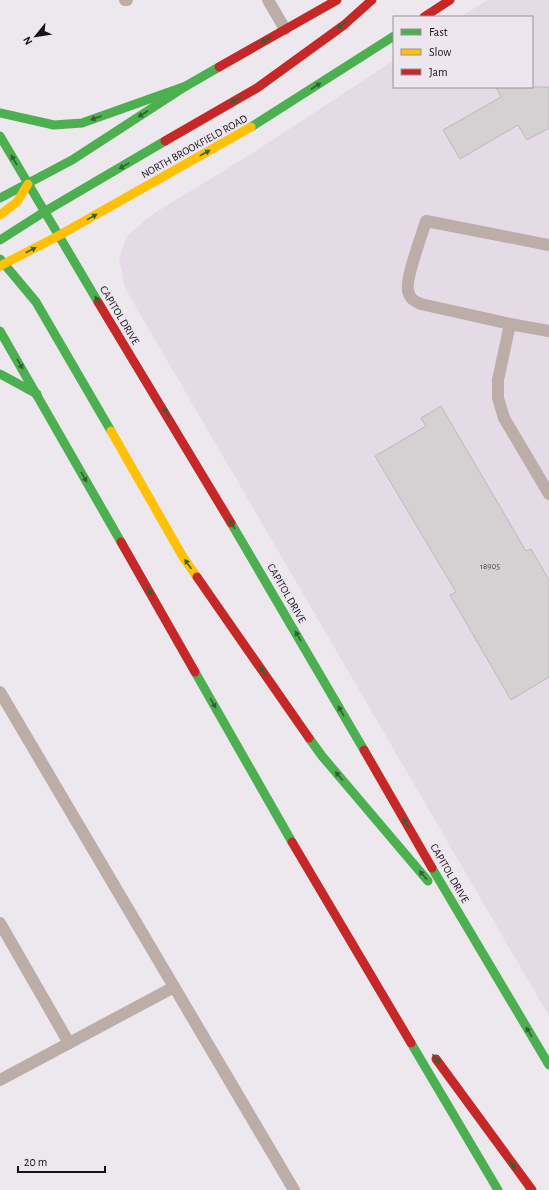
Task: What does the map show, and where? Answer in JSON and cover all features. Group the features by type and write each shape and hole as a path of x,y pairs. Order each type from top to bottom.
{"main road":[{"path":"0,198 72,160 186,86 337,0"},
{"path":"0,240 44,212 257,88 344,25 372,0"},
{"path":"426,16 450,0"},
{"name":"NORTH BROOKFIELD ROAD","path":"1,263 58,236 255,126 393,37"},
{"path":"0,113 54,125 82,123 186,86"},
{"name":"CAPITOL DRIVE","path":"0,136 58,236 204,476 466,926 549,1065"},
{"path":"0,215 17,202 28,184"},
{"path":"1,263 36,302 183,557 322,756 466,926"},
{"path":"0,331 293,842 498,1190"},
{"path":"0,374 37,394"},
{"path":"363,960 414,1030"},
{"path":"428,1049 532,1190"}],"lane":[{"path":"268,0 285,29"},
{"path":"549,244 426,221 408,279 408,291 412,300 421,304 510,324 549,331"},
{"path":"510,324 498,380 498,398 504,418 549,494"},
{"path":"0,692 294,1190"},
{"path":"0,923 69,1043"},
{"path":"0,1080 174,987"}],"shaded area":[{"path":"488,0 549,0 549,1016 125,288 119,259 127,236 153,214 256,151 393,61 393,88 533,88 533,16 462,16"}],"building":[{"path":"549,87 549,128 527,140 518,125 460,159 443,130 501,97 496,88"},
{"path":"441,406 526,551 531,549 549,580 549,677 511,700 450,595 456,592 375,456 426,426 421,418"}],"traffic: fast":[{"path":"251,127 393,37"},
{"path":"0,198 72,160 186,86 219,67"},
{"path":"0,113 54,125 82,123 186,86"},
{"path":"0,136 98,302"},
{"path":"0,240 44,212 165,141"},
{"path":"0,259 36,302 111,431"},
{"path":"0,331 121,542"},
{"path":"0,374 37,394"},
{"path":"231,523 364,750"},
{"path":"195,672 292,842"},
{"path":"309,738 322,756 428,881"},
{"path":"432,868 549,1065"},
{"path":"411,1043 498,1190"}],"traffic: slow":[{"path":"0,266 58,236 251,127"},
{"path":"0,215 17,202 28,184"},
{"path":"111,431 183,557 197,577"}],"traffic: jam":[{"path":"219,67 337,0"},
{"path":"165,141 257,88 344,25 372,0"},
{"path":"426,16 450,0"},
{"path":"98,302 231,523"},
{"path":"121,542 195,672"},
{"path":"197,577 309,738"},
{"path":"364,750 432,868"},
{"path":"292,842 411,1043"},
{"path":"436,1059 532,1190"}]}
